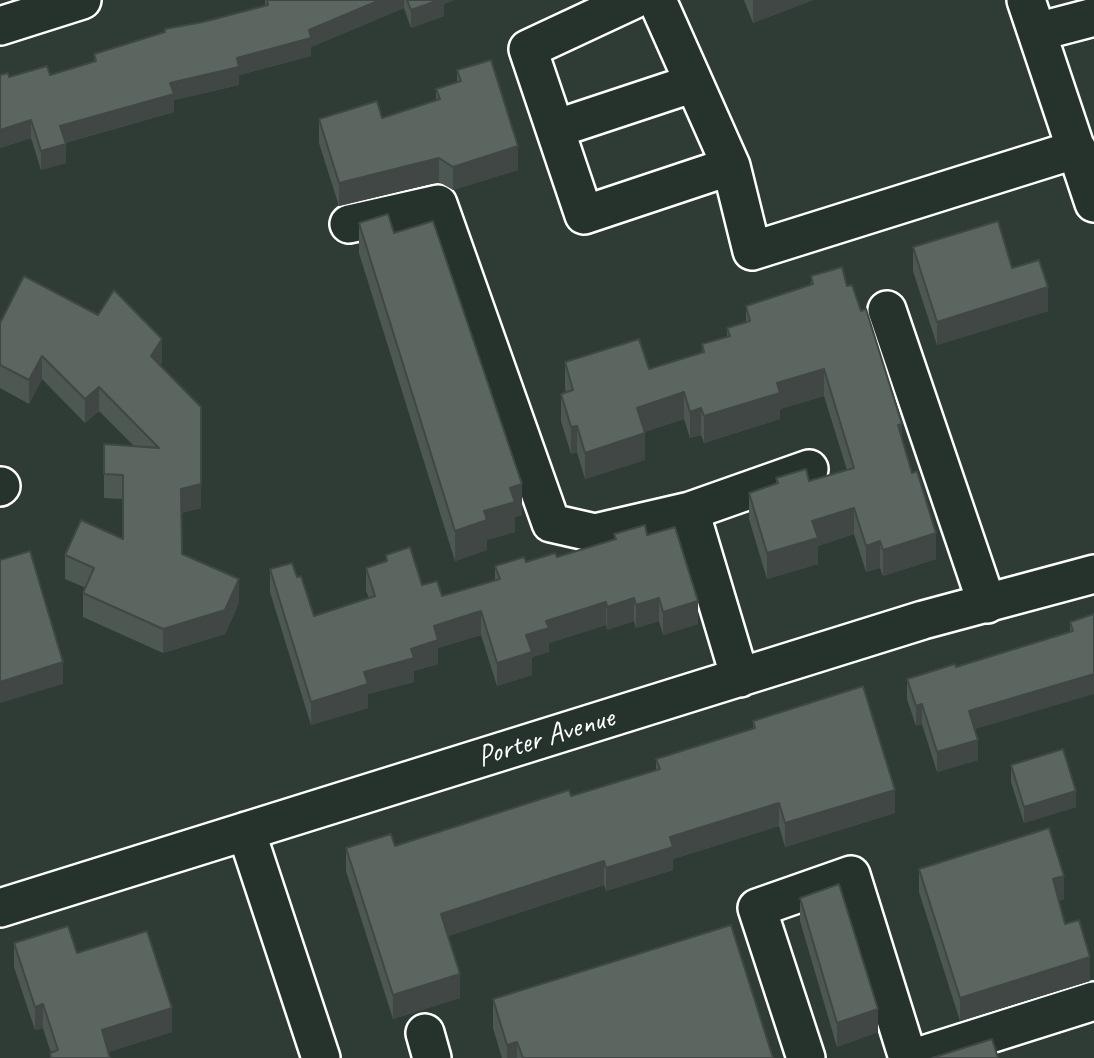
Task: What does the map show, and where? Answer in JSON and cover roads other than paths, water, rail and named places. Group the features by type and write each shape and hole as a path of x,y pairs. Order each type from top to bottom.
{"street":[{"path":"0,26 82,0"},
{"path":"633,0 528,50 584,215 730,166"},
{"path":"657,0 730,166 752,251 1077,149"},
{"path":"1094,17 1031,16 1079,110 1077,149 1094,203"},
{"path":"555,129 694,82"},
{"path":"349,224 438,204 551,523 595,533 690,511 809,469"},
{"path":"887,310 987,604"},
{"path":"690,511 740,678"},
{"name":"Porter Avenue","path":"0,908 923,620 1094,574"},
{"path":"246,831 321,1058"},
{"path":"806,1058 757,908 851,875 908,1058"},
{"path":"914,1058 1094,1001"}]}
